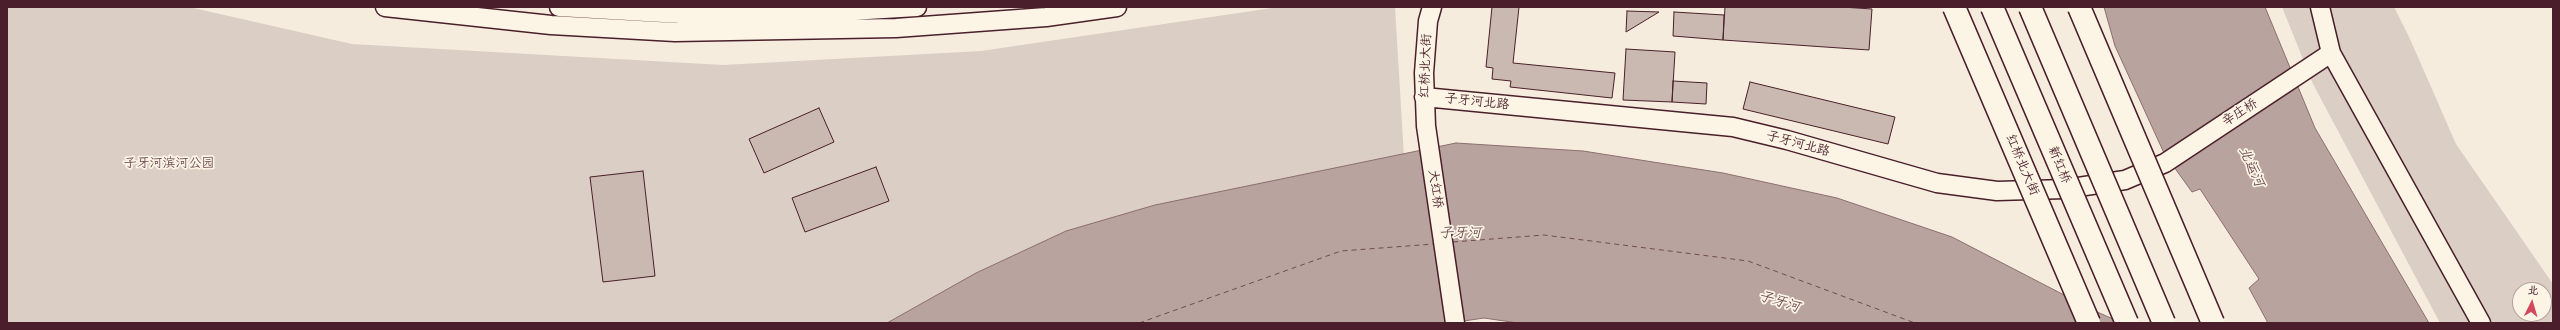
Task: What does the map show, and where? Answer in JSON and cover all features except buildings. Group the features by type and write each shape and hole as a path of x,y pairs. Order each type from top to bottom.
{"main road":[{"name":"红桥北大街","path":"1954,7 2089,323"},
{"name":"新红桥","path":"1992,7 2127,323"},
{"path":"2030,7 2164,323"},
{"path":"2079,7 2213,323"}],"street":[{"path":"386,7 551,25 675,32 896,28 1046,17 1116,7"},
{"path":"559,7 680,14 817,13 917,7"},
{"name":"红桥北大街","path":"1426,126 1424,97 1425,58 1432,7"},
{"path":"2320,7 2331,53 2481,323"},
{"name":"辛庄桥","path":"2165,163 2331,53"},
{"name":"子牙河北路","path":"1424,97 1733,127 1787,140 1937,183 1997,190 2065,189 2125,180 2165,163"},
{"name":"大红桥","path":"1426,126 1455,323"}],"green space":[{"name":"子牙河滨河公园","path":"7,7 189,7 352,44 723,65 981,51 1279,7 1395,7 1405,174 954,323 7,323"},
{"path":"2282,7 2394,7 2410,39 2456,144 2552,282 2512,282 2512,322 2552,322 2552,283 2553,284 2553,323 2440,323 2313,84"}],"water":[{"name":"北运河","path":"2104,7 2265,7 2315,128 2429,323 2268,323 2249,288 2259,279 2200,189 2192,192 2164,153 2115,46"},
{"name":"子牙河","path":"1456,143 1583,151 1723,173 1837,198 1952,237 2095,311 2122,323 1518,323 1484,318 1450,323 887,323 976,273 1066,231 1155,205"}],"ferry route":[{"path":"1453,242 1544,235 1748,261 1915,323"},
{"path":"1139,323 1341,251 1434,244"}]}
